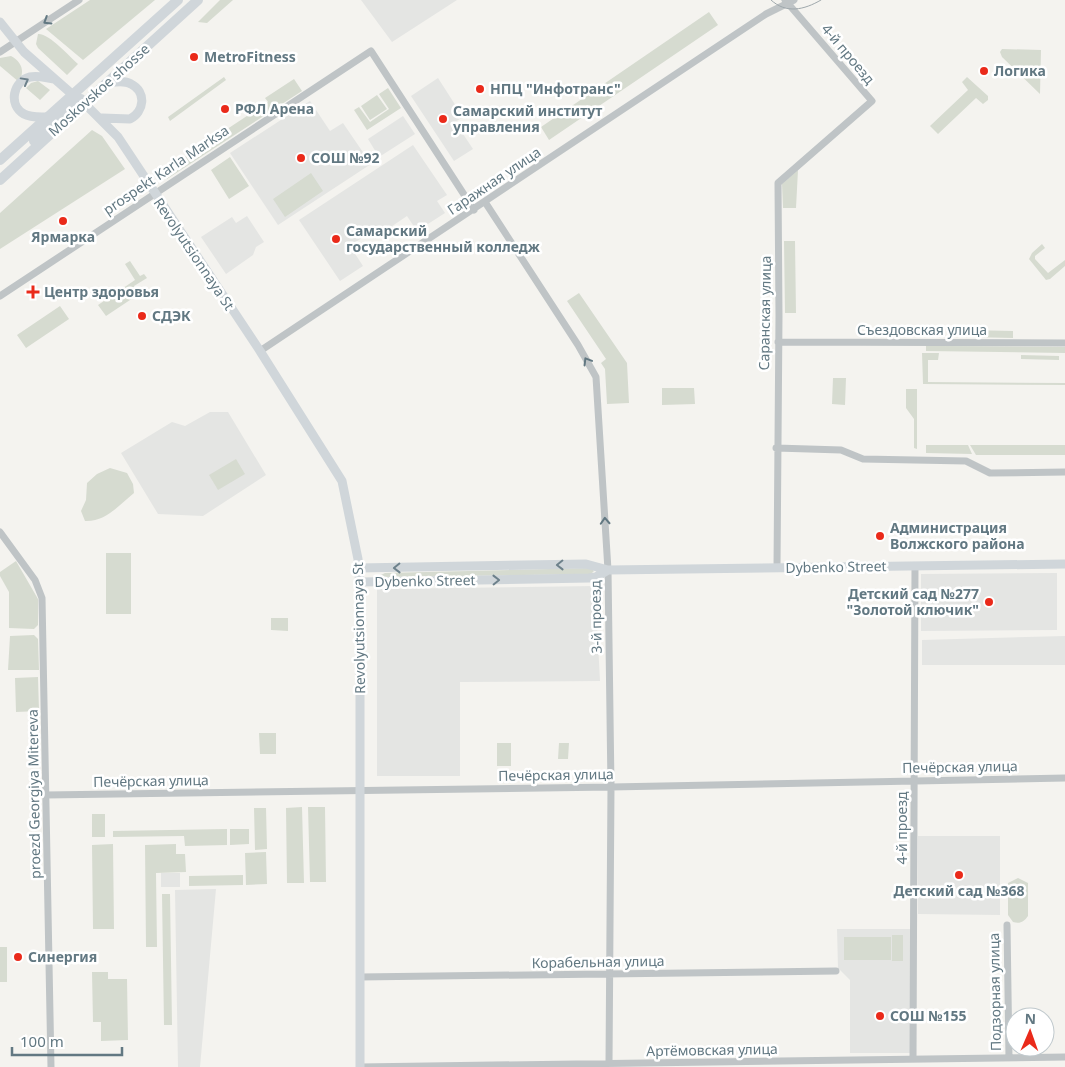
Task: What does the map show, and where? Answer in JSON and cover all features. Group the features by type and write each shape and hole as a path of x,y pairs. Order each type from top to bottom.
{"main road":[{"name":"Moskovskoe shosse","path":"0,180 178,0"},
{"name":"Moskovskoe shosse","path":"102,84 189,0"},
{"name":"Moskovskoe shosse","path":"0,160 48,117 79,100 102,84 198,0"},
{"path":"0,22 15,42 54,79 102,118 130,119 140,111 142,104 139,91 133,85 122,82 102,84"},
{"path":"54,79 28,78 18,85 14,93 16,105 24,114 48,117 61,116"},
{"name":"Moskovskoe shosse","path":"0,172 79,100"},
{"name":"Revolyutsionnaya St","path":"102,118 118,137 260,351 342,481 360,582 360,1067"},
{"name":"Dybenko Street","path":"359,568 586,564 608,570 1065,564"},
{"name":"Dybenko Street","path":"360,582 589,578 596,577 608,570"}],"street":[{"path":"0,52 79,0"},
{"name":"4-й проезд","path":"789,1 872,102"},
{"name":"Гаражная улица","path":"260,351 766,14 789,1"},
{"name":"prospekt Karla Marksa","path":"0,296 371,51 474,210"},
{"name":"Саранская улица","path":"777,568 778,183 872,102"},
{"name":"3-й проезд","path":"485,202 578,345 596,377 608,570 611,787 609,1063"},
{"name":"Съездовская улица","path":"778,342 1065,343"},
{"path":"776,448 841,450 863,459 966,460 990,473 1065,472"},
{"name":"proezd Georgiya Mitereva","path":"0,532 35,580 42,598 51,1067"},
{"name":"4-й проезд","path":"913,1059 915,566"},
{"name":"Печёрская улица","path":"46,794 360,791 1065,778"},
{"name":"Подзорная улица","path":"1007,926 1009,1058"},
{"name":"Корабельная улица","path":"360,977 836,971"},
{"name":"Артёмовская улица","path":"360,1067 1065,1057"}],"shaded area":[{"path":"90,0 155,0 83,60 46,29"},
{"path":"220,0 233,0 207,23 198,22"},
{"path":"361,0 457,0 392,42"},
{"path":"709,12 718,25 549,140 541,127"},
{"path":"38,34 48,37 78,64 67,75 38,48 36,44"},
{"path":"1002,49 1041,50 1040,94 1002,57 1000,52"},
{"path":"11,56 18,61 21,67 22,74 19,82 0,66 0,58"},
{"path":"224,77 226,80 170,121 168,117"},
{"path":"967,77 988,96 988,100 983,104 976,98 938,134 930,126 968,90 962,82"},
{"name":"Самарский институт управления","path":"438,78 463,117 455,122 473,149 454,161 411,96"},
{"path":"294,79 302,91 167,179 162,172 268,102 265,98"},
{"path":"38,81 50,90 40,100 26,88 31,83"},
{"path":"388,88 401,108 367,130 354,110 359,107 370,122 389,109 379,94"},
{"path":"377,95 387,109 370,120 361,106"},
{"name":"СОШ №92","path":"310,101 330,131 343,123 371,164 278,225 230,153"},
{"path":"403,116 415,134 379,157 368,139"},
{"path":"92,130 102,136 125,169 0,249 0,213"},
{"path":"413,145 447,195 437,201 445,213 417,231 407,216 373,239 369,233 350,246 363,266 340,281 299,220"},
{"path":"230,157 249,186 229,199 211,170"},
{"path":"798,170 796,208 783,208 782,184"},
{"path":"311,173 323,191 285,217 273,199"},
{"path":"247,216 264,242 256,247 253,255 226,274 201,237 232,217 236,223"},
{"path":"784,241 795,241 796,313 785,313"},
{"path":"1042,244 1045,248 1035,256 1035,259 1048,273 1065,260 1065,266 1050,279 1046,280 1029,259 1032,253"},
{"path":"130,261 140,276 144,274 147,278 134,286 139,294 106,316 98,305 135,280 125,264"},
{"path":"579,293 627,363 629,403 607,404 605,369 601,363 606,359 567,301"},
{"path":"60,306 69,319 26,348 17,335"},
{"path":"967,330 1013,331 1013,338 967,337"},
{"path":"926,343 940,346 1065,347 1065,353 926,351"},
{"path":"922,353 939,353 938,360 928,360 928,382 1065,383 1065,385 923,384"},
{"path":"1021,355 1059,356 1059,360 1021,359"},
{"path":"833,378 846,378 845,405 832,404"},
{"path":"662,388 694,388 695,404 662,405"},
{"path":"906,389 917,389 917,449 914,448 914,419 906,408"},
{"path":"210,412 228,412 266,475 203,516 158,514 121,453 172,422 185,426"},
{"path":"926,445 968,445 972,454 926,453"},
{"path":"970,445 1065,445 1065,455 976,455"},
{"path":"236,459 245,474 218,490 209,475"},
{"path":"110,468 127,473 133,484 134,493 106,516 93,521 85,521 81,511 86,500 87,483 97,474"},
{"path":"106,553 131,553 131,614 106,614"},
{"path":"16,561 38,599 38,625 34,629 9,628 9,592 0,576 0,572"},
{"path":"591,568 594,571 591,574 382,577 381,575 385,573"},
{"name":"Детский сад №277 \"Золотой ключик\"","path":"1057,573 1057,630 921,631 921,574"},
{"path":"595,586 600,681 460,682 460,776 377,776 377,589"},
{"path":"271,618 288,618 288,631 271,630"},
{"path":"34,635 38,639 39,670 8,670 10,636"},
{"path":"1065,636 1065,665 922,665 922,640"},
{"path":"38,677 39,711 16,712 15,678"},
{"path":"259,733 276,733 276,754 260,754"},
{"path":"497,743 511,743 511,766 497,766"},
{"path":"559,743 569,743 568,759 558,759"},
{"path":"302,807 304,883 287,883 286,808"},
{"path":"308,807 325,807 326,882 310,882"},
{"path":"254,808 266,808 267,849 255,850"},
{"path":"92,814 105,814 105,837 92,837"},
{"path":"227,829 227,845 185,846 184,836 113,837 113,831"},
{"path":"230,829 249,829 249,844 230,845"},
{"name":"Детский сад №368","path":"918,836 1000,836 1000,915 918,914"},
{"path":"113,844 114,929 93,929 92,845"},
{"path":"176,844 176,854 185,854 186,872 156,873 157,947 146,947 145,845"},
{"path":"266,852 267,884 246,885 245,853"},
{"path":"161,873 180,873 180,887 161,887"},
{"path":"243,875 243,885 189,886 189,876"},
{"path":"1018,878 1028,883 1028,916 1020,923 1013,922 1008,915 1008,883"},
{"path":"216,889 200,1067 178,1067 175,890"},
{"path":"162,894 170,894 172,1025 164,1025"},
{"name":"СОШ №155","path":"837,929 910,929 911,1053 850,1053 850,980 838,968"},
{"path":"892,935 903,935 903,961 892,961"},
{"path":"844,937 891,937 891,960 844,960"},
{"path":"0,947 7,947 7,982 0,982"},
{"path":"92,972 108,972 108,979 127,979 128,1040 101,1041 101,1022 93,1022"}],"tram line":[{"path":"771,0 789,9 802,8 821,0"}],"place":[{"name":"MetroFitness","path":"194,57"},
{"name":"Логика","path":"984,71"},
{"name":"НПЦ \"Инфотранс\"","path":"480,89"},
{"name":"РФЛ Арена","path":"225,109"},
{"name":"Самарский институт управления","path":"443,119"},
{"name":"СОШ №92","path":"301,158"},
{"name":"Ярмарка","path":"63,221"},
{"name":"Самарский государственный колледж","path":"336,239"},
{"name":"Центр здоровья","path":"33,292"},
{"name":"СДЭК","path":"142,316"},
{"name":"Администрация Волжского района","path":"880,536"},
{"name":"Детский сад №277 \"Золотой ключик\"","path":"989,602"},
{"name":"Детский сад №368","path":"959,875"},
{"name":"Синергия","path":"18,957"},
{"name":"СОШ №155","path":"880,1016"}]}
